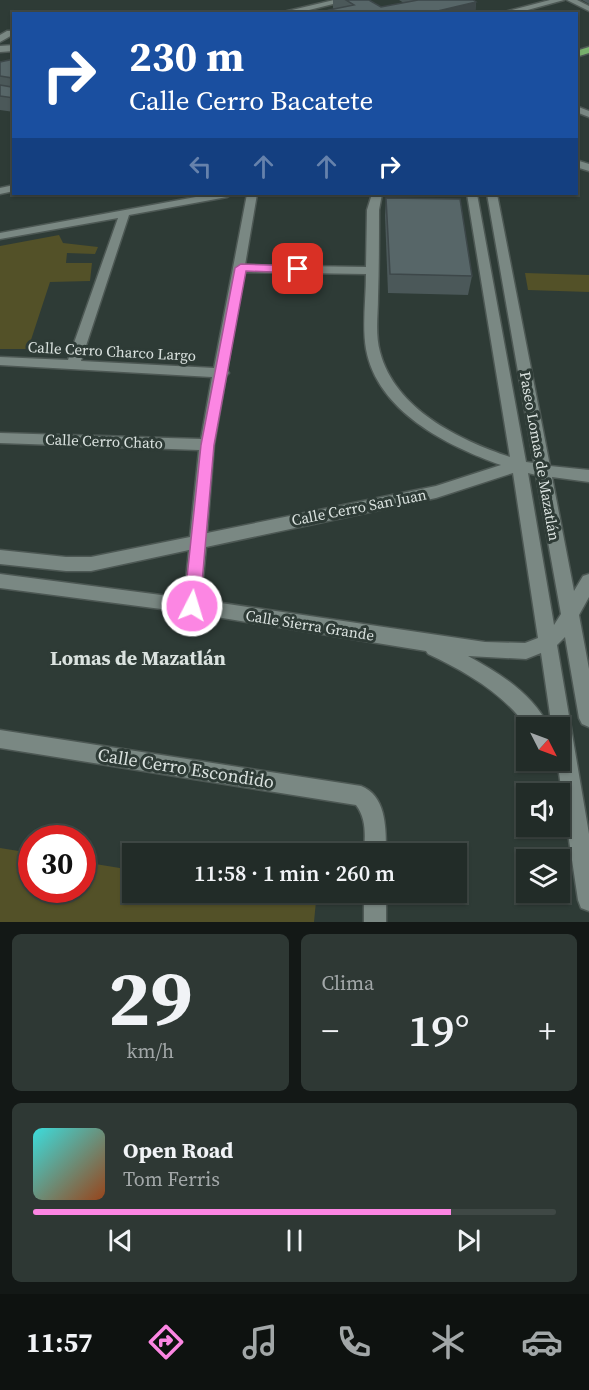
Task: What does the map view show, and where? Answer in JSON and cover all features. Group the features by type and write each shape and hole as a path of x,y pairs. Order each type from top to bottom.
{"street":[{"path":"295,12 318,10 345,0"},
{"path":"509,12 560,0"},
{"path":"571,0 589,9"},
{"path":"0,39 10,33"},
{"path":"0,237 221,195"},
{"path":"192,606 207,445 241,268 252,195"},
{"path":"377,195 373,210 371,332 373,354 389,387 404,405 428,423 466,443 519,465 589,476"},
{"name":"Paseo Lomas de Mazatlán","path":"472,195 519,465 589,900"},
{"name":"Paseo Lomas de Mazatlán","path":"492,195 589,718"},
{"path":"73,365 125,212"},
{"path":"241,268 372,272"},
{"name":"Calle Cerro Charco Largo","path":"0,361 222,373"},
{"name":"Calle Cerro Chato","path":"0,438 207,445"},
{"name":"Calle Cerro San Juan","path":"197,542 436,492 519,465"},
{"path":"0,557 66,564 92,564 197,542"},
{"name":"Calle Sierra Grande","path":"0,581 192,606 485,650 526,651 548,642"},
{"path":"548,642 562,628 589,581"},
{"path":"420,642 476,669 515,698 531,717"},
{"name":"Calle Cerro Escondido","path":"0,739 361,796 369,803 375,816 375,843"},
{"path":"566,771 571,781"},
{"path":"375,903 375,922"}],"shaded area":[{"path":"59,235 63,243 98,247 95,254 67,253 66,263 92,263 90,281 50,282 28,349 0,349 0,246"},
{"path":"525,273 589,275 589,292 528,290"},
{"path":"0,848 18,851 18,903 96,903 96,864 122,868 122,903 316,903 314,922 0,922"}],"building":[{"path":"346,0 369,0 381,7 418,0 473,0 476,2 434,12 332,12 329,10 354,5"},
{"path":"12,59 12,78 0,76 0,62"},
{"path":"0,85 12,87 12,98 0,96"},
{"path":"386,198 460,199 472,276 390,274"}],"district":[{"name":"Lomas de Mazatlán","path":"138,658"}],"route":[{"path":"192,606 207,445 241,268 298,269"}]}
